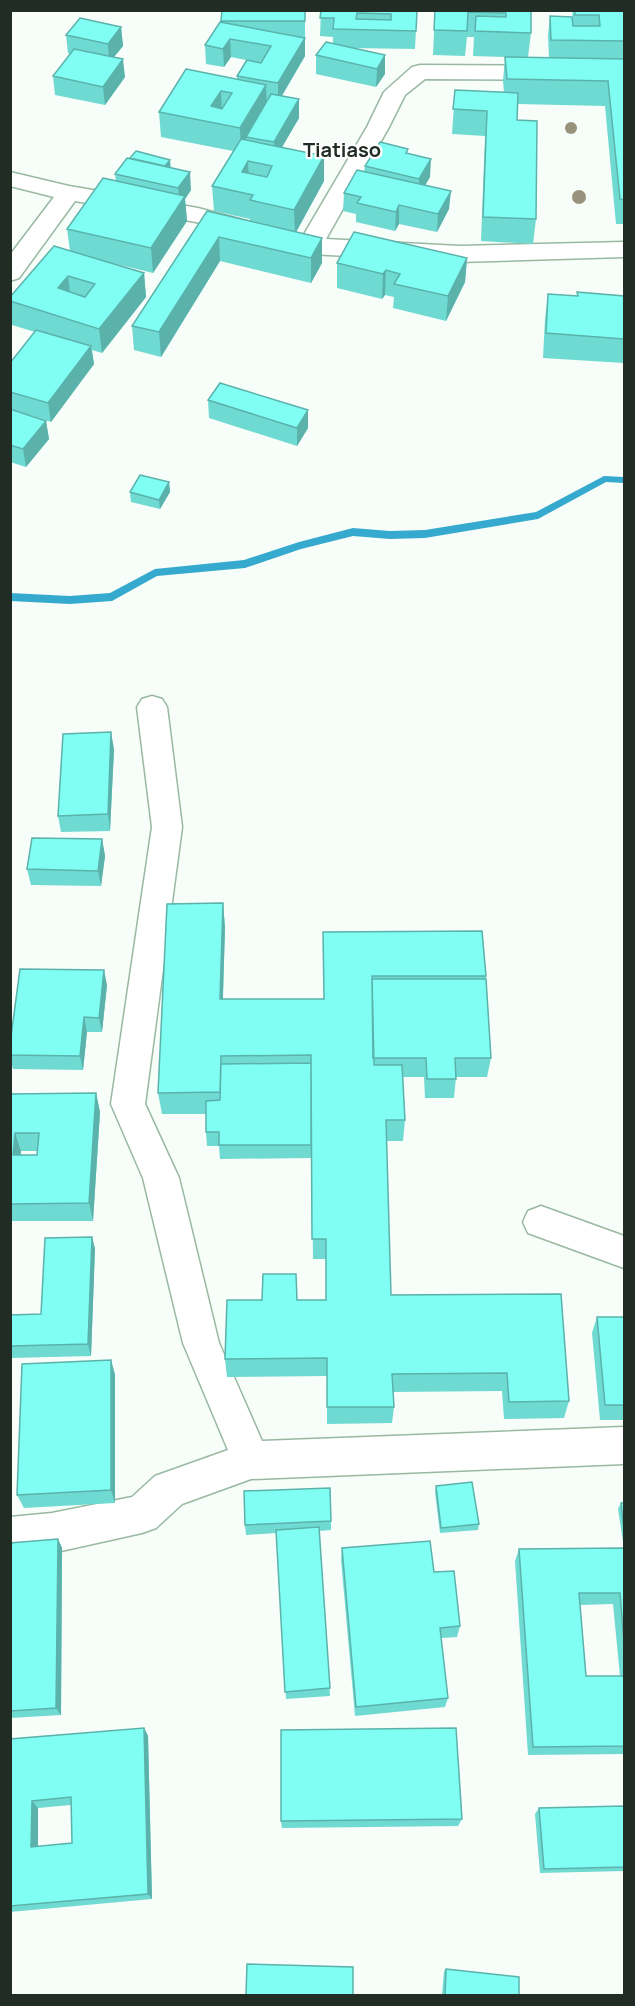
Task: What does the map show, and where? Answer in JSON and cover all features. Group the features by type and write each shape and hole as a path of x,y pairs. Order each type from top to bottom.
{"street":[{"path":"310,246 378,128 395,92 420,72 624,73"},
{"path":"10,179 69,193 198,215 310,246 460,254 624,250"},
{"path":"10,273 69,193"},
{"path":"152,707 167,826 128,1104 161,1178 201,1343 251,1460"},
{"path":"541,1222 624,1252"},
{"path":"10,1537 52,1533 142,1514 170,1490 251,1460 624,1446"}],"building":[{"path":"222,10 305,10 305,21 221,21"},
{"path":"321,10 417,10 416,31 333,29 334,18 320,18","holes":["357,13 391,14 391,20 356,19"]},
{"path":"435,10 531,10 531,33 475,31 476,16 506,17 506,13 468,12 467,31 434,30"},
{"path":"575,10 624,10 624,41 551,40 550,16 572,17 573,26 600,26 599,15 575,15"},
{"path":"80,18 121,27 108,44 66,35"},
{"path":"220,22 305,38 278,83 237,76 247,60 261,63 271,46 230,39 223,49 205,45"},
{"path":"326,42 385,55 377,69 316,55"},
{"path":"74,49 123,59 103,87 53,76"},
{"path":"505,57 624,59 624,200 620,199 608,81 507,79"},
{"path":"186,69 266,85 240,128 159,112","holes":["221,91 232,93 222,109 211,106"]},
{"path":"455,90 518,93 517,120 537,121 536,219 483,217 487,111 453,109"},
{"path":"271,94 299,99 274,142 246,137"},
{"path":"241,139 324,156 294,210 250,200 253,195 212,186","holes":["248,161 272,166 267,177 242,172"]},
{"path":"380,142 408,149 406,153 431,159 419,179 365,166"},
{"path":"136,151 170,160 165,166 130,158"},
{"path":"127,158 190,172 178,188 115,174"},
{"path":"357,170 451,191 438,214 399,205 396,212 357,203 361,197 344,193"},
{"path":"103,178 185,196 151,248 67,229"},
{"path":"207,211 322,238 311,258 219,237 159,332 132,326"},
{"path":"354,232 467,258 448,296 394,284 400,274 386,270 383,274 337,263"},
{"path":"54,246 144,273 99,329 10,301 10,297","holes":["68,276 95,284 85,297 58,288"]},
{"path":"577,292 624,296 624,339 546,333 548,294 578,296"},
{"path":"36,330 91,346 48,403 10,392 10,363"},
{"path":"220,383 308,410 297,428 208,400"},
{"path":"10,409 46,421 23,449 10,445"},
{"path":"140,475 169,482 159,500 130,492"},
{"path":"111,732 108,814 58,816 63,734"},
{"path":"32,838 102,839 98,871 27,869"},
{"path":"223,903 220,999 324,999 323,932 482,931 486,976 372,976 374,1065 402,1065 405,1120 386,1120 391,1295 561,1294 569,1401 509,1402 507,1373 392,1374 394,1407 327,1407 327,1358 225,1359 227,1300 262,1300 263,1274 296,1274 297,1300 326,1300 326,1239 312,1239 311,1055 221,1056 220,1092 158,1093 167,904"},
{"path":"20,969 104,970 99,1018 84,1017 80,1056 10,1055"},
{"path":"372,979 486,979 491,1058 455,1058 456,1079 427,1079 426,1058 373,1058"},
{"path":"311,1063 311,1145 219,1145 219,1132 206,1132 206,1101 220,1100 221,1064"},
{"path":"96,1093 89,1203 10,1204 10,1094","holes":["15,1133 39,1133 37,1155 13,1155"]},
{"path":"92,1237 88,1344 10,1346 10,1315 41,1314 45,1238"},
{"path":"597,1317 624,1317 624,1405 605,1405"},
{"path":"111,1360 111,1490 17,1495 22,1364"},
{"path":"472,1482 479,1524 441,1528 436,1486"},
{"path":"330,1488 331,1521 245,1525 244,1491"},
{"path":"621,1503 624,1503 624,1529"},
{"path":"319,1527 330,1688 285,1692 276,1530"},
{"path":"58,1539 56,1708 10,1711 10,1543"},
{"path":"430,1541 434,1572 454,1571 460,1626 440,1628 448,1698 356,1707 342,1548"},
{"path":"624,1548 624,1642 620,1593 579,1593 586,1676 624,1676 624,1746 533,1747 519,1549"},
{"path":"144,1728 148,1894 10,1906 10,1739","holes":["71,1797 72,1843 31,1847 32,1801"]},
{"path":"456,1728 462,1819 281,1821 281,1730"},
{"path":"624,1806 624,1867 544,1869 539,1808"},
{"path":"247,1964 353,1967 353,1995 246,1995"},
{"path":"446,1969 519,1977 519,1995 445,1995"}],"waterway":[{"path":"10,597 70,600 112,597 155,573 245,564 299,546 353,532 390,535 425,534 538,515 604,479 624,480"}],"district":[{"name":"Tiatiaso","path":"342,150"}]}
